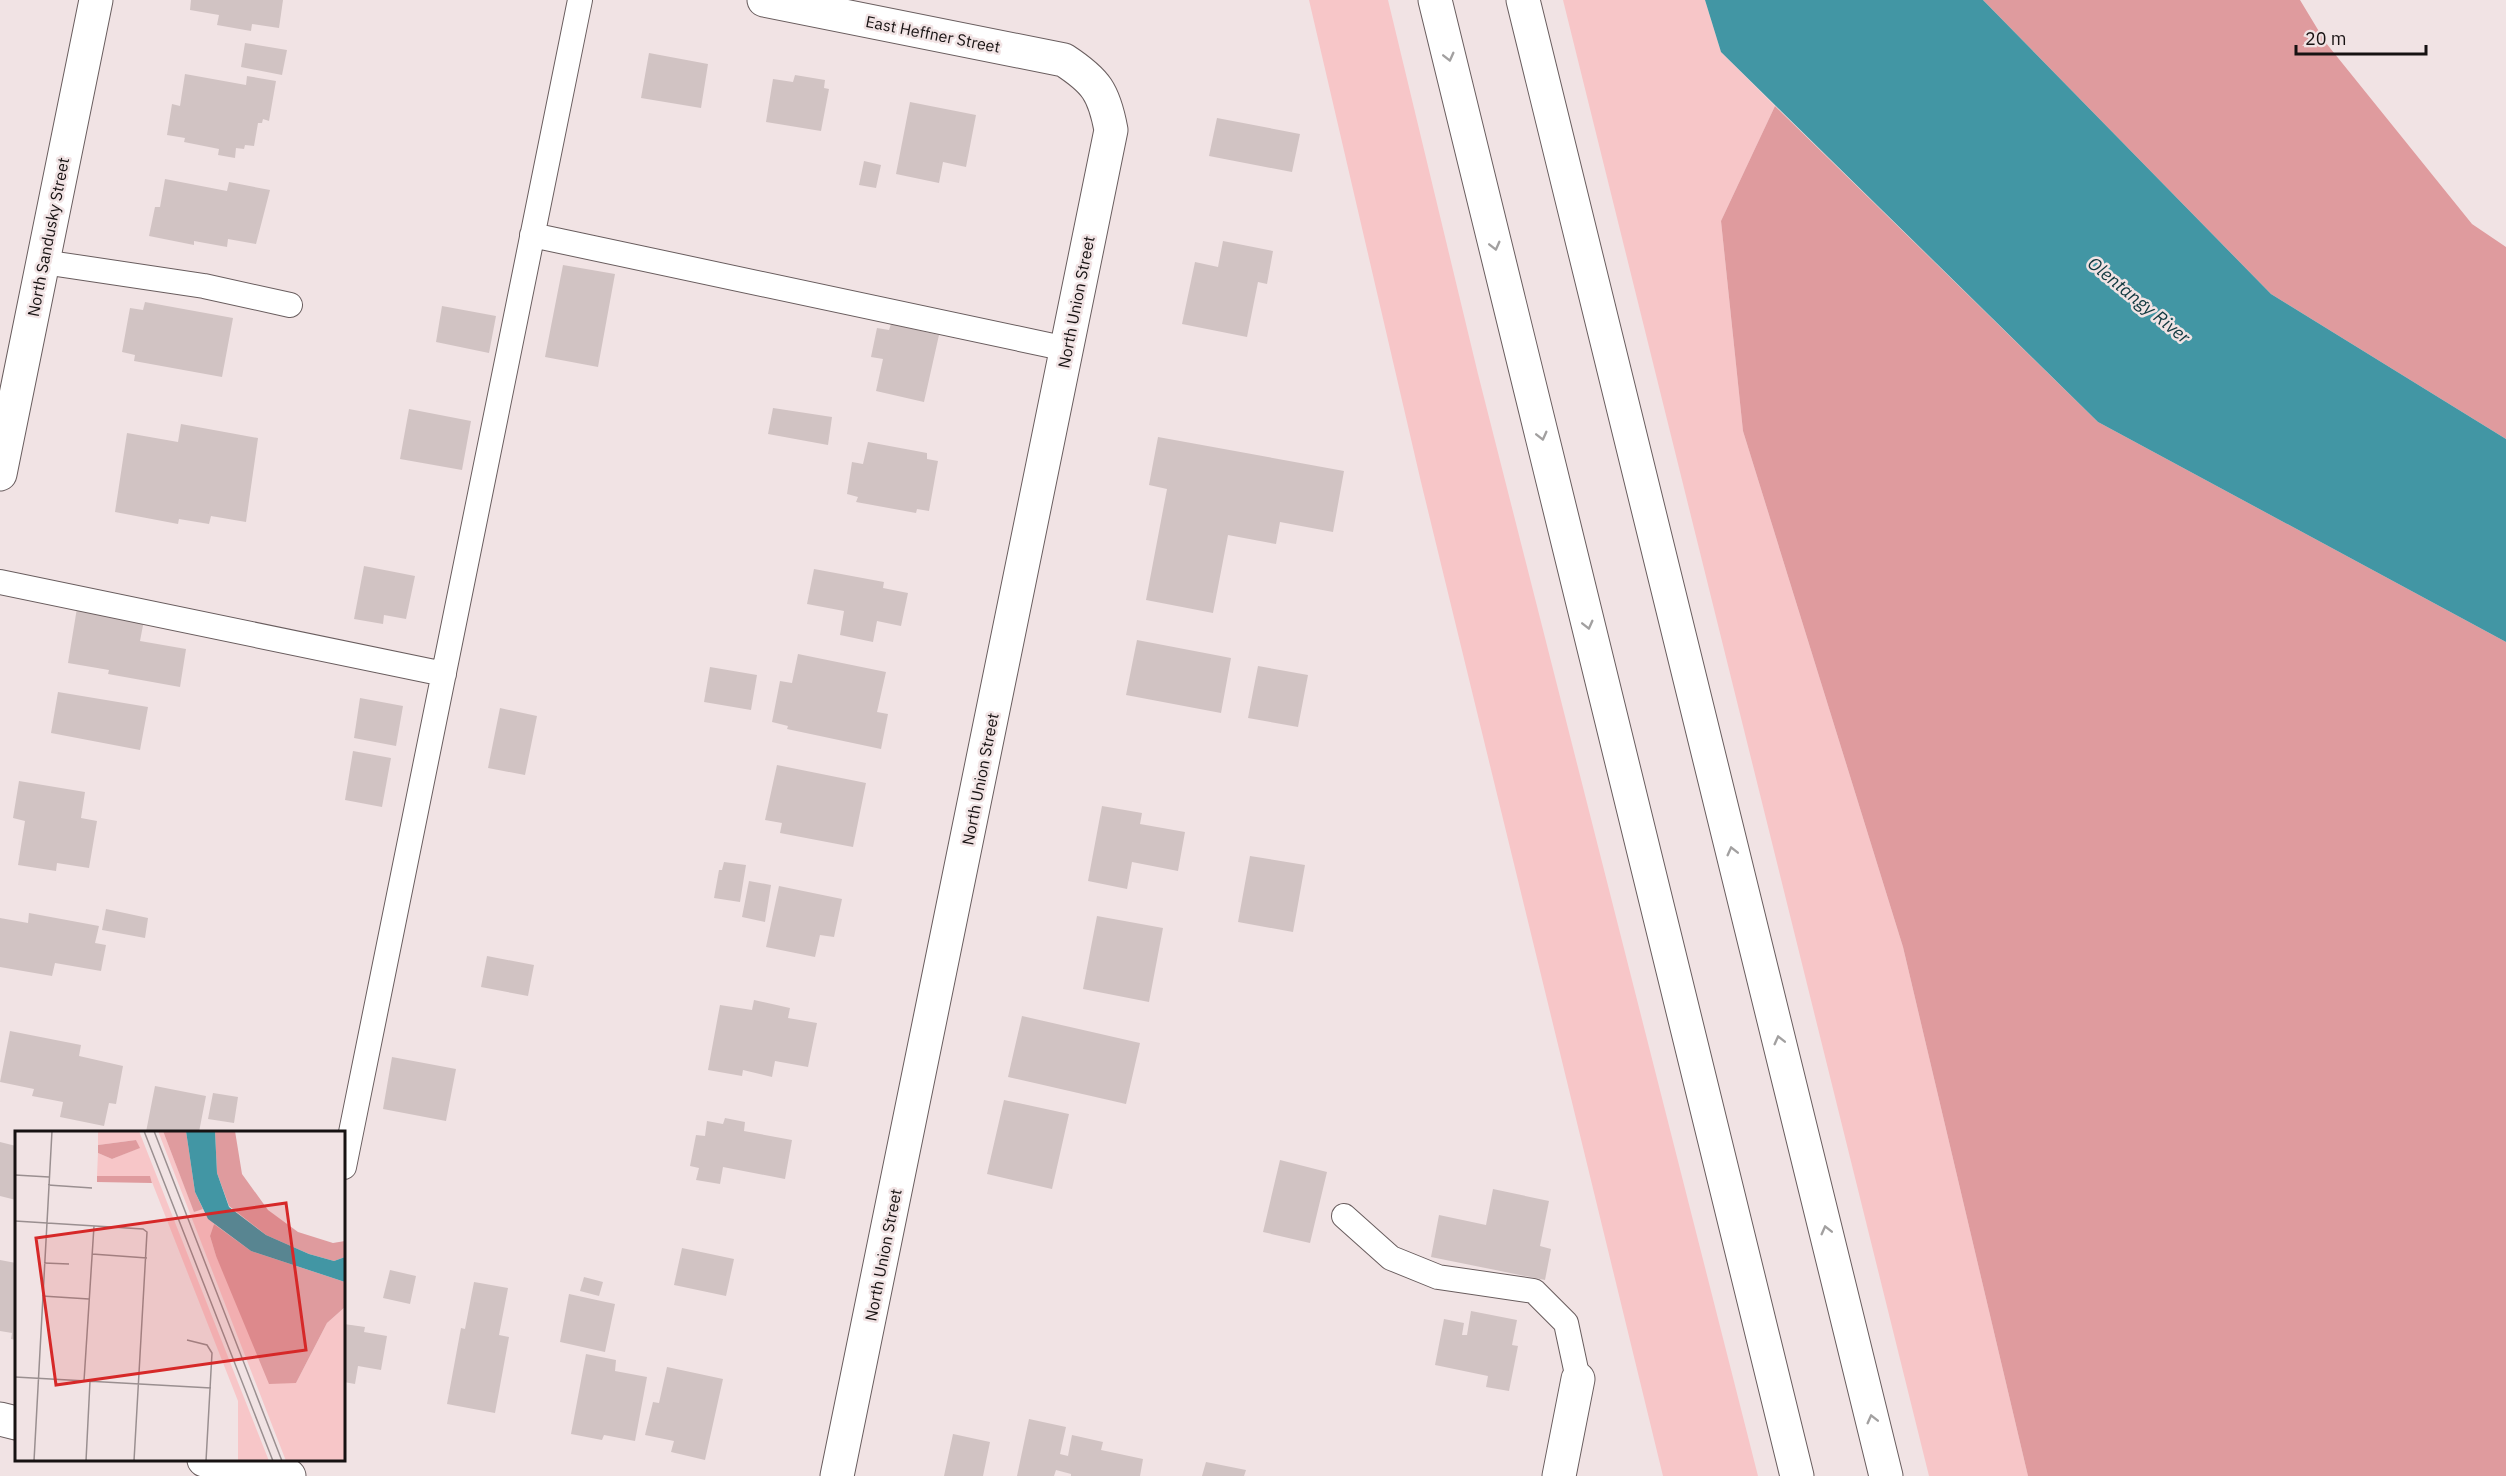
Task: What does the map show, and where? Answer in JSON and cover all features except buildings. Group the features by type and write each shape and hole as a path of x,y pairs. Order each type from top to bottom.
{"main road":[{"name":"North Sandusky Street","path":"0,474 96,0"},
{"name":"East Heffner Street","path":"764,0 1064,60 1095,84"},
{"path":"1435,0 1797,1476"},
{"path":"1523,0 1886,1476"},
{"name":"North Union Street","path":"837,1476 1111,130 1106,101 1095,84"},
{"path":"1559,1476 1578,1379"},
{"path":"0,1419 15,1423"},
{"path":"212,1461 285,1470"}],"lane":[{"path":"345,1162 580,0"},
{"path":"532,236 1067,349"},
{"path":"43,261 104,273 204,286 290,305"},
{"path":"0,582 444,674"},
{"path":"1344,1216 1391,1258 1438,1277 1534,1291 1566,1323 1578,1379"}],"shaded area":[{"path":"1309,0 1388,0 1478,374 1758,1476 1663,1476 1421,482"},
{"path":"1563,0 1705,0 1721,52 1775,106 1721,221 1743,431 1903,947 2028,1476 1929,1476"},
{"path":"1983,0 2300,0 2326,43 2472,224 2506,247 2506,439 2271,294"},
{"path":"1775,106 2098,422 2506,642 2506,1476 2028,1476 1903,947 1743,431 1721,221"}],"water":[{"name":"Olentangy River","path":"1705,0 1983,0 2271,294 2506,439 2506,642 2098,422 1721,52"}]}
